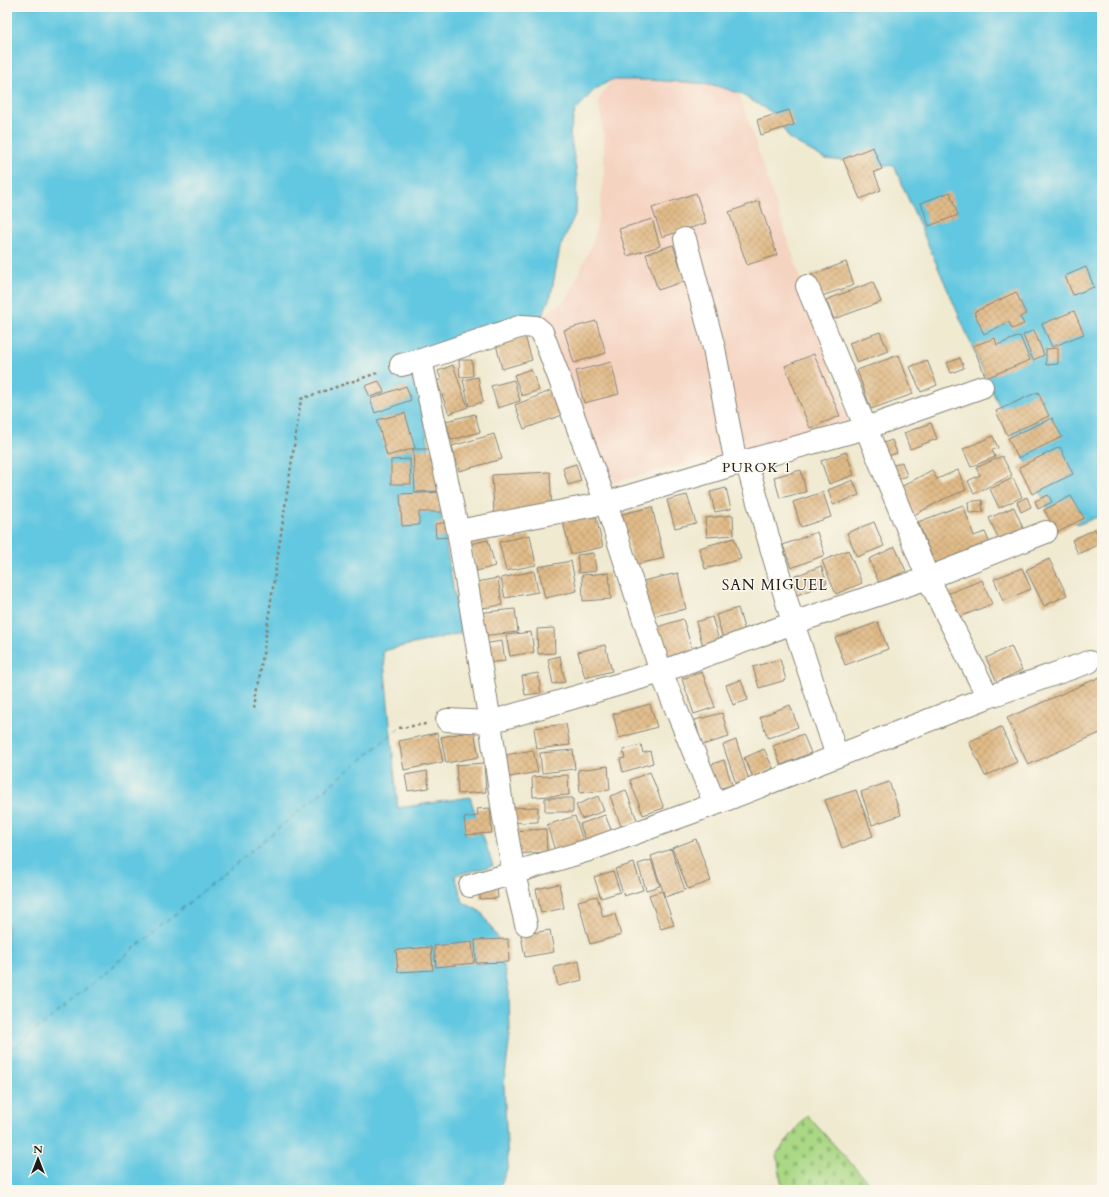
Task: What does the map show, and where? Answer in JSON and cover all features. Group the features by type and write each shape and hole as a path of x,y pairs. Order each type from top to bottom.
{"street":[{"path":"685,239 714,348 741,463 837,756"},
{"path":"807,286 928,578 988,697"},
{"path":"526,924 514,874 458,531 411,362 522,326 536,327 542,332 606,503 661,672 715,804"},
{"path":"458,531 606,503 866,428 982,387"},
{"path":"447,720 490,722 661,672 794,623 928,578 1046,532"},
{"path":"470,886 514,874 589,850 715,804 988,697 1089,662"}],"path":[{"path":"255,708 301,399 411,362"}],"shaded area":[{"path":"611,80 651,80 710,84 739,93 848,421 611,483 542,316 567,299 594,239 600,209 604,172 604,135 598,101"}],"green space":[{"path":"807,1115 875,1190 782,1190 777,1153"}],"water":[{"path":"7,7 1102,7 1102,515 1080,524 1052,517 986,378 894,166 825,159 790,139 773,113 739,93 710,84 651,80 611,80 594,90 575,111 570,133 577,176 576,212 560,248 551,295 542,316 414,360 461,633 383,651 398,808 470,797 493,866 455,875 463,902 481,912 498,938 509,992 510,1035 504,1085 508,1166 499,1190 7,1190"}],"building":[{"path":"789,110 794,125 761,135 757,120"},
{"path":"873,147 882,169 874,172 881,190 860,199 843,159"},
{"path":"950,192 958,215 929,226 921,203"},
{"path":"696,193 706,223 662,237 652,208"},
{"path":"759,201 777,255 747,265 729,212"},
{"path":"652,219 660,246 627,256 619,229"},
{"path":"673,245 685,281 658,290 646,254"},
{"path":"846,262 854,285 819,297 811,275"},
{"path":"1086,267 1094,287 1073,295 1065,276"},
{"path":"873,282 881,302 834,319 826,300"},
{"path":"1016,292 1026,314 1020,317 1024,324 1012,329 1009,322 984,334 974,312"},
{"path":"1074,311 1084,334 1052,347 1042,324"},
{"path":"596,321 606,353 574,363 564,330"},
{"path":"1034,330 1044,355 1033,360 1023,335"},
{"path":"880,332 888,351 857,363 849,343"},
{"path":"525,336 532,360 502,369 496,344"},
{"path":"1020,336 1030,360 986,378 973,346 995,338 997,345"},
{"path":"1058,348 1058,364 1046,365 1046,349"},
{"path":"814,354 840,416 810,428 785,366"},
{"path":"899,355 913,394 871,409 857,370"},
{"path":"960,358 964,368 951,373 947,363"},
{"path":"459,360 472,360 473,376 460,377"},
{"path":"927,360 937,385 921,392 910,367"},
{"path":"611,362 619,394 584,403 576,371"},
{"path":"453,365 468,407 449,414 437,381 441,379 438,371"},
{"path":"531,369 539,390 522,396 514,375"},
{"path":"478,377 483,402 469,406 463,380"},
{"path":"514,380 520,401 498,408 491,386"},
{"path":"379,381 384,392 370,397 365,386"},
{"path":"406,386 411,400 375,413 370,399"},
{"path":"555,389 565,414 524,429 515,405"},
{"path":"1038,392 1049,416 1007,435 996,411"},
{"path":"405,413 415,448 387,456 377,420"},
{"path":"475,414 480,432 451,440 446,421"},
{"path":"1052,418 1062,437 1018,458 1008,438"},
{"path":"931,423 937,439 910,449 904,433"},
{"path":"494,434 502,459 459,471 452,446"},
{"path":"993,436 998,448 992,450 995,457 971,467 963,449"},
{"path":"892,440 897,453 885,457 881,444"},
{"path":"1060,447 1073,474 1032,494 1019,467"},
{"path":"413,449 437,449 439,491 415,492"},
{"path":"846,452 854,475 829,484 821,461"},
{"path":"1002,456 1012,475 974,494 968,481 980,475 976,468"},
{"path":"410,459 411,484 391,484 391,460"},
{"path":"902,462 907,476 894,481 889,467"},
{"path":"576,464 581,481 568,485 563,468"},
{"path":"801,470 806,492 780,498 774,477"},
{"path":"932,470 937,479 958,470 966,490 944,499 914,515 899,488"},
{"path":"550,472 552,512 494,514 492,475"},
{"path":"1013,478 1022,497 999,508 990,489"},
{"path":"853,480 859,495 833,505 828,490"},
{"path":"726,488 731,509 715,512 710,492"},
{"path":"444,492 445,512 419,512 419,525 402,526 400,494"},
{"path":"823,492 831,517 801,527 793,502"},
{"path":"687,495 696,523 675,528 667,500"},
{"path":"1048,495 1052,502 1038,509 1035,501"},
{"path":"1071,496 1084,518 1057,533 1044,510"},
{"path":"1027,497 1031,507 1021,512 1017,502"},
{"path":"982,500 983,512 969,513 968,502"},
{"path":"963,505 974,536 985,532 992,548 937,569 918,522"},
{"path":"652,507 664,558 634,565 622,514"},
{"path":"1014,507 1025,533 1001,544 989,518"},
{"path":"595,513 603,547 571,554 563,522"},
{"path":"733,515 734,535 707,537 705,518"},
{"path":"449,522 451,537 436,538 435,524"},
{"path":"874,522 884,546 857,557 847,533"},
{"path":"1095,529 1102,543 1078,554 1072,540"},
{"path":"817,532 825,555 791,568 783,545"},
{"path":"530,535 536,565 506,571 499,542"},
{"path":"734,538 741,559 705,569 699,548"},
{"path":"488,540 495,566 477,571 470,544"},
{"path":"895,547 906,571 879,583 869,559"},
{"path":"848,550 862,583 836,594 822,561"},
{"path":"594,553 596,571 579,573 577,555"},
{"path":"1049,559 1067,595 1044,606 1026,570"},
{"path":"571,561 577,591 545,598 538,567"},
{"path":"821,566 827,583 797,595 790,578"},
{"path":"1022,568 1031,589 1003,601 994,579"},
{"path":"534,571 538,592 505,598 501,578"},
{"path":"609,573 611,599 583,601 582,575"},
{"path":"678,573 686,609 650,617 643,581"},
{"path":"498,578 502,605 476,609 471,583"},
{"path":"982,580 992,604 952,620 942,596"},
{"path":"738,608 747,638 725,645 716,615"},
{"path":"515,609 518,632 480,636 477,613"},
{"path":"712,617 720,644 704,649 696,622"},
{"path":"683,619 693,652 665,661 654,628"},
{"path":"878,622 888,649 845,665 835,638"},
{"path":"554,628 555,653 538,654 537,629"},
{"path":"531,632 534,652 510,656 506,635"},
{"path":"502,641 505,661 486,663 483,644"},
{"path":"605,645 612,671 585,678 578,652"},
{"path":"1011,646 1022,670 997,682 986,658"},
{"path":"560,656 565,682 553,684 548,659"},
{"path":"780,659 786,680 759,688 753,667"},
{"path":"702,672 715,707 694,714 682,679"},
{"path":"538,673 541,693 525,695 522,676"},
{"path":"1100,677 1102,683 1102,732 1028,765 1007,718"},
{"path":"741,680 748,700 733,705 726,685"},
{"path":"650,704 657,727 619,738 613,714"},
{"path":"790,705 798,727 768,738 760,717"},
{"path":"722,713 729,737 702,745 695,720"},
{"path":"566,724 570,745 537,749 534,728"},
{"path":"1001,727 1017,762 985,776 969,742"},
{"path":"474,731 479,757 446,763 441,737"},
{"path":"437,733 443,762 404,770 399,741"},
{"path":"803,734 811,753 781,765 773,746"},
{"path":"736,740 749,780 736,784 723,745"},
{"path":"641,745 643,753 650,751 653,763 623,772 620,759 625,758 623,750"},
{"path":"764,749 773,768 753,777 744,758"},
{"path":"533,750 538,772 504,778 500,756"},
{"path":"573,750 575,769 542,773 540,753"},
{"path":"724,760 732,785 715,790 707,766"},
{"path":"484,763 486,792 458,794 456,765"},
{"path":"608,766 610,790 580,793 578,770"},
{"path":"427,771 429,788 408,791 405,775"},
{"path":"650,772 664,808 643,815 630,780"},
{"path":"568,775 569,795 533,797 532,777"},
{"path":"889,782 901,815 872,825 861,792"},
{"path":"626,790 637,820 621,826 610,796"},
{"path":"856,790 873,836 842,848 825,800"},
{"path":"598,796 604,811 582,819 576,805"},
{"path":"545,798 573,798 573,812 545,812"},
{"path":"538,807 538,822 508,823 507,808"},
{"path":"490,808 492,833 466,835 464,818 478,816 477,809"},
{"path":"605,815 612,832 586,842 580,824"},
{"path":"575,816 585,848 557,857 547,825"},
{"path":"546,829 547,852 514,854 512,831"},
{"path":"696,839 711,881 688,889 672,848"},
{"path":"671,849 685,890 665,897 651,856"},
{"path":"651,860 660,886 646,890 638,864"},
{"path":"634,863 643,890 624,896 615,869"},
{"path":"613,871 620,892 601,898 594,877"},
{"path":"559,884 564,908 541,913 536,889"},
{"path":"497,887 498,898 480,899 480,888"},
{"path":"662,891 674,925 661,929 649,895"},
{"path":"597,896 603,917 615,914 621,935 590,944 578,901"},
{"path":"550,930 554,952 525,957 521,935"},
{"path":"508,939 509,962 476,963 475,940"},
{"path":"472,942 474,963 436,967 434,946"},
{"path":"431,947 433,970 398,972 396,950"},
{"path":"579,961 582,980 558,986 554,967"}],"ferry route":[{"path":"7,1054 399,728"}],"district":[{"name":"PUROK 1","path":"757,467"},
{"name":"SAN MIGUEL","path":"775,585"}]}
